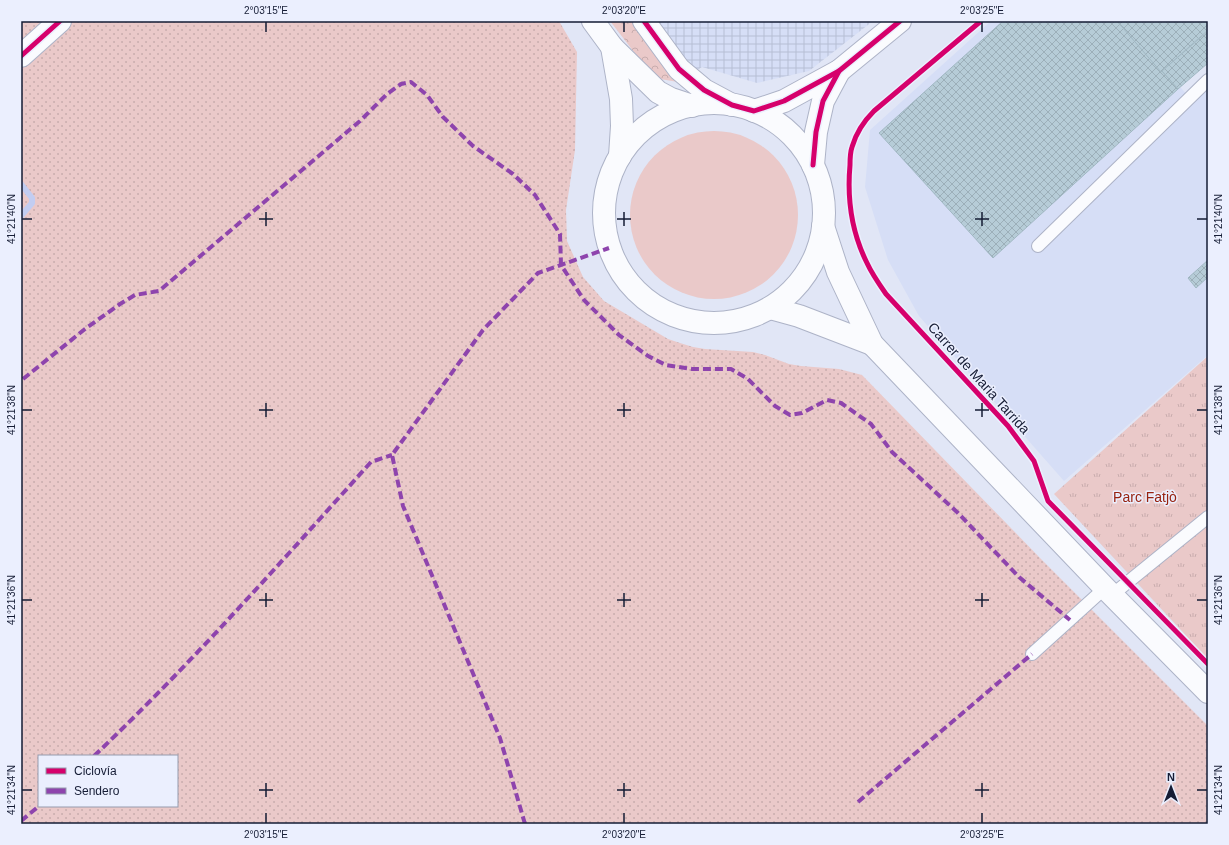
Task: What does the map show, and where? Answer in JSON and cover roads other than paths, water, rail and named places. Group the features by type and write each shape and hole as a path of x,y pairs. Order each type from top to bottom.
{"main road":[{"path":"21,56 60,21"},
{"path":"593,21 612,47 658,92 671,99 692,106"},
{"path":"644,21 679,69 704,90 732,105"},
{"path":"754,111 784,102 839,71 900,21"},
{"path":"612,47 621,99 622,126 620,156"},
{"path":"813,165 816,132 823,101 839,71"},
{"path":"718,104 732,105 754,111 778,124 788,132 806,153 819,179 823,194 824,226 819,246 811,265 794,289 770,308 758,314 733,322 707,323 669,314 646,300 636,291 620,271 612,254 606,234 604,207 605,194 611,174 620,156 639,133 655,120 673,111 692,106 718,104"},
{"path":"824,226 838,272 872,344 1108,591 1208,692"},
{"path":"770,308 799,316 872,344"}],"lane":[{"path":"1038,246 1208,80"},
{"path":"1032,654 1108,591 1208,517"}],"waterway":[{"path":"21,184 32,198 32,203 21,216"}],"park label":[{"name":"Parc Fatjò","path":"1145,497"}]}
